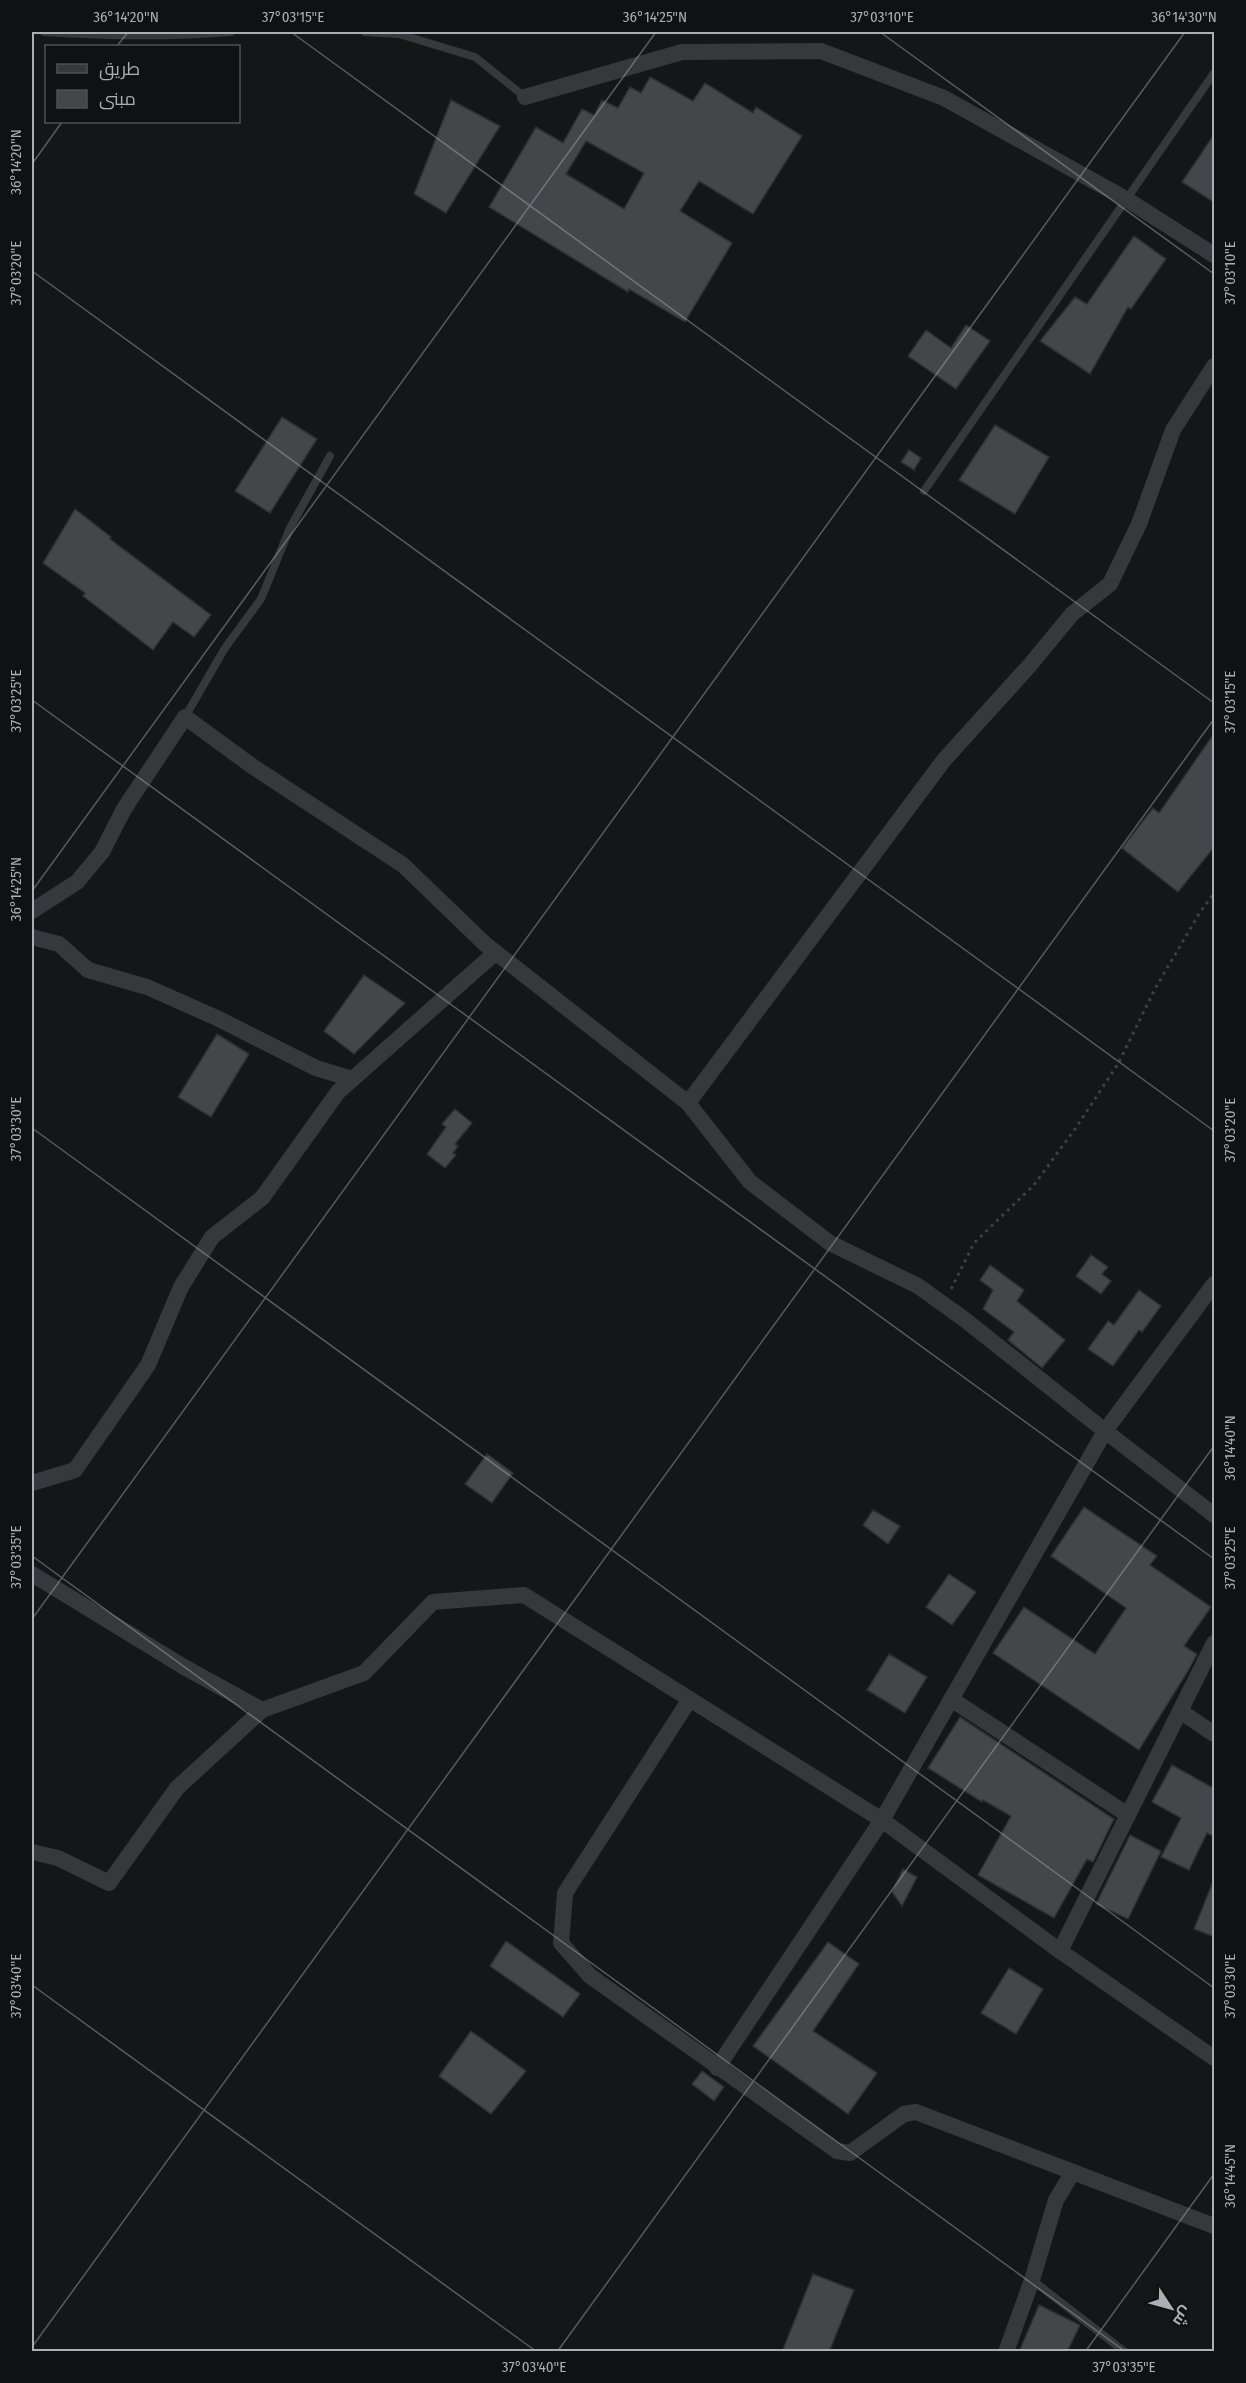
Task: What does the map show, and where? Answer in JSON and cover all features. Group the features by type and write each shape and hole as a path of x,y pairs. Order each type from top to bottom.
{"street":[{"path":"525,97 682,52 821,51 944,98 1126,199 1215,255"},
{"path":"688,1103 944,760 1030,665 1072,614 1110,584 1139,524 1173,430 1215,366"},
{"path":"32,911 77,882 102,852 124,809 185,717 252,766 404,865 495,953 688,1103 750,1182 830,1243 918,1286 1215,1515"},
{"path":"32,937 59,944 88,970 147,987 217,1018 316,1068 352,1079"},
{"path":"32,1483 75,1470 148,1365 181,1287 212,1237 262,1198 338,1092 495,953"},
{"path":"717,2068 882,1820 1105,1431 1215,1284"},
{"path":"32,1574 184,1667 262,1710"},
{"path":"32,1852 58,1857 109,1883 177,1788 262,1710 364,1673 433,1602 524,1595 882,1820 1060,1951 1215,2058"},
{"path":"1060,1951 1215,1643"},
{"path":"951,1699 1128,1815"},
{"path":"690,1700 565,1893 561,1943 590,1976 837,2151 850,2153 904,2115 916,2112 1215,2226"},
{"path":"1180,1711 1215,1734"},
{"path":"1006,2352 1032,2280 1056,2200 1073,2172"}],"lane":[{"path":"44,32 82,34 231,32"},
{"path":"365,32 399,34 475,57 525,97"},
{"path":"924,491 1215,73"},
{"path":"185,717 225,648 261,599 290,528 330,456"},
{"path":"1032,2280 1125,2352"}],"path":[{"path":"943,1304 974,1243 1034,1185 1075,1129 1118,1064 1156,987 1199,914 1215,893"}],"building":[{"path":"650,77 693,101 705,83 753,113 756,107 802,136 753,214 699,181 680,211 732,243 685,322 629,289 628,292 489,207 536,127 563,143 582,109 594,115 602,100 618,108 630,87 641,93","holes":["586,141 644,173 624,209 566,174"]},
{"path":"451,100 500,126 446,213 414,194"},
{"path":"1215,133 1215,203 1182,182"},
{"path":"1134,236 1166,259 1131,309 1128,307 1090,374 1040,341 1075,297 1087,304"},
{"path":"966,325 990,341 956,389 908,356 926,330 951,348"},
{"path":"282,417 317,439 270,513 235,491"},
{"path":"995,425 1049,457 1015,514 959,480"},
{"path":"909,450 921,458 914,470 901,462"},
{"path":"75,509 111,537 110,539 211,615 194,637 173,622 153,650 83,596 85,593 43,563"},
{"path":"1215,732 1215,846 1178,892 1122,848 1153,808 1159,813"},
{"path":"364,975 405,1003 354,1054 324,1031"},
{"path":"217,1034 249,1054 211,1117 178,1097"},
{"path":"455,1109 472,1123 455,1144 458,1146 453,1153 456,1155 445,1168 427,1154 446,1127 442,1124"},
{"path":"1091,1255 1108,1267 1102,1274 1111,1281 1101,1294 1076,1276"},
{"path":"990,1265 1024,1290 1017,1301 1065,1340 1042,1368 1008,1340 1014,1332 983,1309 993,1290 980,1280"},
{"path":"1139,1290 1161,1306 1142,1332 1139,1330 1113,1366 1088,1349 1108,1321 1114,1325"},
{"path":"487,1454 513,1473 492,1503 465,1484"},
{"path":"1084,1507 1157,1556 1150,1565 1211,1607 1184,1646 1197,1654 1139,1750 993,1653 1024,1607 1095,1654 1126,1608 1051,1556"},
{"path":"873,1510 900,1526 888,1544 863,1525"},
{"path":"949,1574 976,1592 952,1625 926,1607"},
{"path":"889,1654 927,1677 905,1713 867,1690"},
{"path":"960,1717 1114,1819 1093,1862 1087,1859 1054,1918 978,1875 1011,1816 983,1800 982,1802 928,1768"},
{"path":"1172,1765 1215,1789 1215,1837 1207,1833 1189,1870 1161,1857 1181,1818 1152,1802"},
{"path":"1130,1835 1161,1851 1128,1919 1096,1904"},
{"path":"903,1869 917,1877 902,1906 892,1892"},
{"path":"1215,1879 1215,1937 1194,1929"},
{"path":"506,1941 580,1994 563,2017 490,1966"},
{"path":"828,1942 859,1964 813,2031 877,2073 848,2114 753,2046"},
{"path":"1009,1968 1043,1989 1016,2034 981,2013"},
{"path":"471,2031 526,2071 491,2114 439,2076"},
{"path":"702,2071 724,2087 714,2101 692,2084"},
{"path":"813,2274 854,2290 829,2352 782,2352"},
{"path":"1039,2305 1080,2325 1067,2352 1019,2352"}]}
